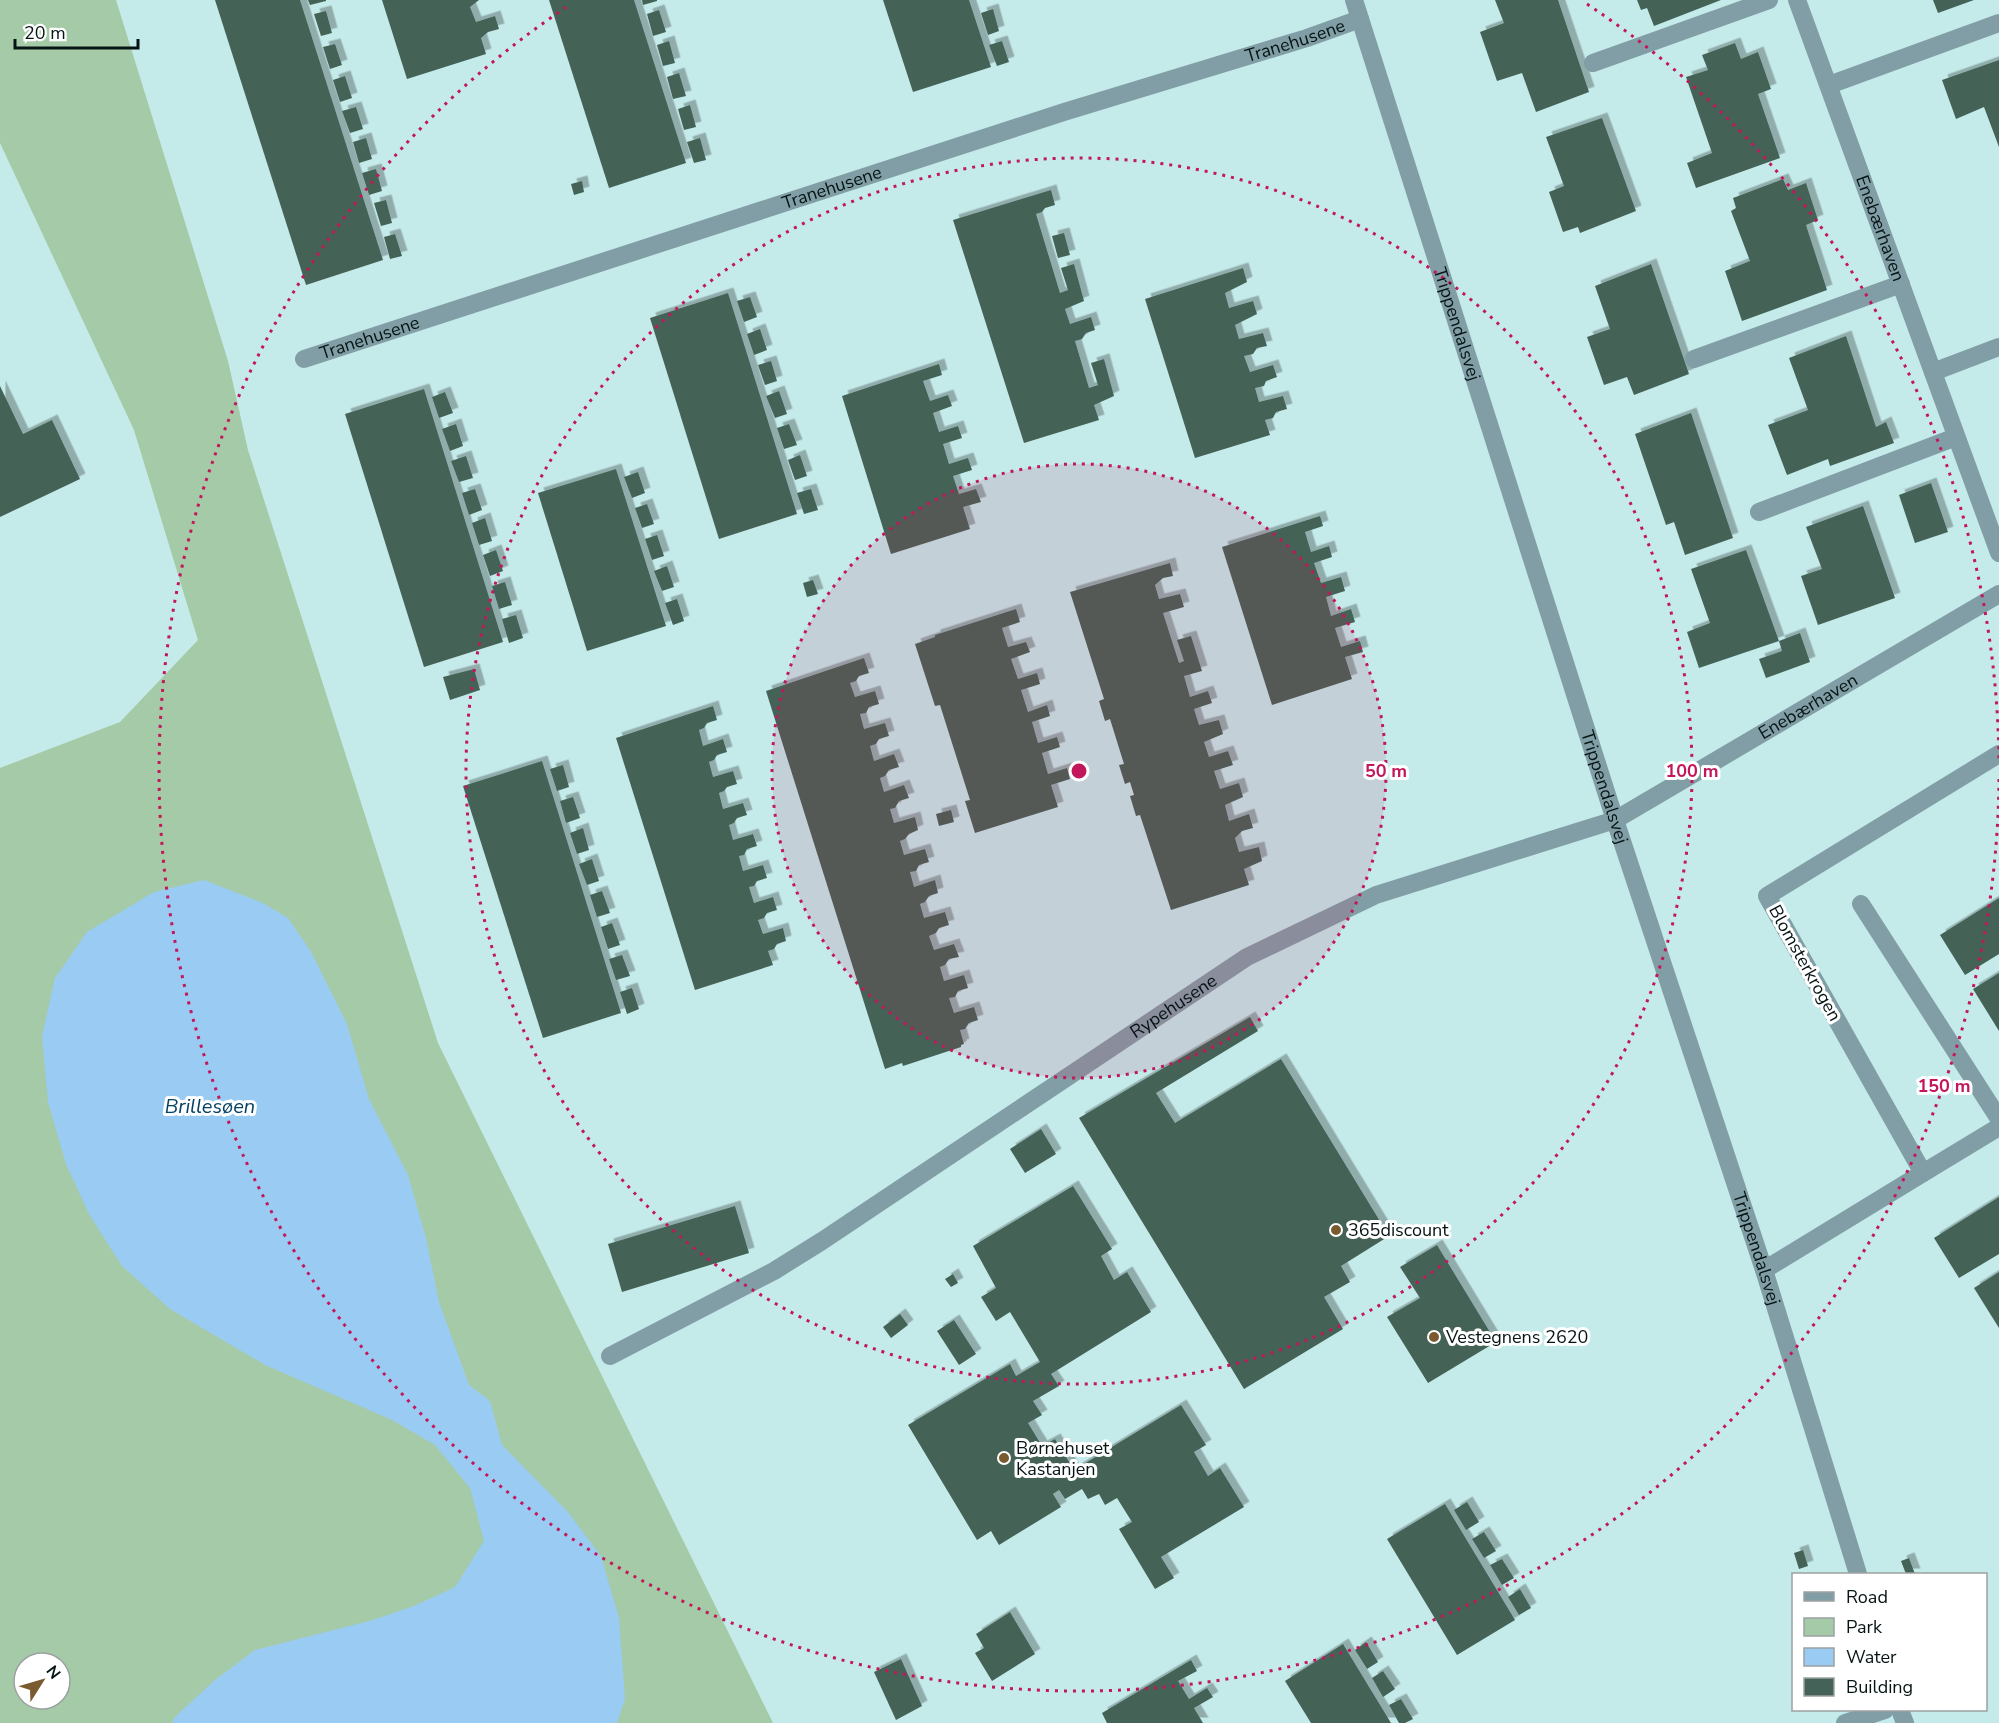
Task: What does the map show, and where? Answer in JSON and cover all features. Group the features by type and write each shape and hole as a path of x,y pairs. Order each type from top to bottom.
{"street":[{"name":"Trippendalsvej","path":"1354,0 1615,820 1764,1270 1857,1573"},
{"path":"1593,63 1769,0"},
{"name":"Enebærhaven","path":"1797,0 1999,553"},
{"name":"Tranehusene","path":"304,359 1074,109 1360,20"},
{"path":"1829,85 1999,23"},
{"path":"1694,358 1901,284"},
{"path":"1933,372 1999,347"},
{"path":"1759,512 1956,437"},
{"name":"Enebærhaven","path":"1615,820 1999,594"},
{"name":"Blomsterkrogen","path":"1923,1173 1767,896 1999,754"},
{"name":"Rypehusene","path":"610,1356 774,1271 822,1241 1247,957 1376,895 1615,820"},
{"path":"1861,904 1999,1119"},
{"path":"1764,1270 1999,1127"},
{"path":"1846,1723 1881,1711"}],"green space":[{"path":"0,0 116,0 228,361 248,450 438,1043 773,1723 0,1723 0,768 120,722 198,640 134,430 0,143"}],"water":[{"name":"Brillesøen","path":"204,880 263,903 288,918 310,950 347,1024 369,1099 408,1175 426,1238 439,1302 469,1385 490,1401 502,1445 568,1512 601,1556 619,1618 625,1699 617,1723 172,1723 175,1717 215,1680 255,1650 373,1620 414,1606 455,1587 484,1541 470,1488 435,1445 392,1420 265,1365 170,1309 122,1266 89,1214 66,1164 48,1102 42,1036 55,978 87,932 154,892"}],"building":[{"path":"215,0 300,0 383,260 306,285"},
{"path":"308,0 326,0 326,1 310,5"},
{"path":"382,0 479,0 470,7 476,22 495,16 499,29 488,32 481,38 486,54 407,79"},
{"path":"549,0 634,0 686,163 609,188"},
{"path":"642,0 657,0 657,1 643,5"},
{"path":"883,0 969,0 991,67 913,92"},
{"path":"1495,0 1558,0 1589,92 1536,112 1522,73 1497,81 1480,32 1504,23"},
{"path":"1637,0 1721,0 1654,26 1647,8 1641,10"},
{"path":"1933,0 1974,0 1938,13"},
{"path":"993,9 999,31 988,35 981,13"},
{"path":"659,10 666,32 653,36 647,14"},
{"path":"326,11 332,33 321,36 314,14"},
{"path":"669,41 675,63 663,66 657,45"},
{"path":"1002,41 1009,62 997,66 989,45"},
{"path":"1735,43 1741,59 1758,52 1771,89 1758,94 1780,158 1696,188 1687,163 1712,153 1686,77 1708,70 1702,55"},
{"path":"335,44 342,65 330,69 323,47"},
{"path":"1999,60 1999,147 1984,107 1956,119 1942,80"},
{"path":"679,73 686,96 673,99 667,77"},
{"path":"345,76 352,98 340,102 333,80"},
{"path":"690,105 696,127 684,130 678,109"},
{"path":"356,107 363,129 350,133 342,111"},
{"path":"1602,118 1636,211 1580,233 1578,227 1563,232 1549,192 1564,186 1546,137"},
{"path":"366,138 372,159 359,163 353,142"},
{"path":"700,138 706,160 694,163 687,142"},
{"path":"376,169 382,191 369,195 362,173"},
{"path":"1783,179 1788,190 1806,183 1818,220 1806,225 1827,290 1742,321 1725,271 1750,261 1731,211 1736,208 1733,198"},
{"path":"582,181 584,192 574,195 571,184"},
{"path":"1051,190 1055,205 1036,214 1060,293 1068,290 1061,268 1074,264 1084,301 1065,309 1070,324 1091,317 1095,330 1075,341 1089,388 1098,385 1091,363 1104,359 1114,396 1094,405 1099,420 1024,443 953,220"},
{"path":"386,200 392,223 381,226 374,203"},
{"path":"1064,233 1070,255 1058,258 1052,236"},
{"path":"395,234 402,256 390,259 384,237"},
{"path":"1651,264 1689,374 1634,395 1627,377 1604,385 1587,337 1610,329 1595,286"},
{"path":"1243,268 1247,282 1225,293 1229,308 1253,301 1257,314 1235,325 1239,339 1263,333 1267,346 1257,348 1253,354 1244,356 1250,372 1273,365 1277,377 1266,381 1264,386 1255,388 1259,402 1283,396 1287,409 1276,412 1273,418 1265,420 1270,435 1195,458 1145,299"},
{"path":"728,293 797,514 719,539 650,318"},
{"path":"750,297 757,317 744,322 737,301"},
{"path":"760,329 767,350 754,355 747,334"},
{"path":"1846,336 1876,427 1886,422 1894,443 1830,466 1828,459 1787,475 1768,425 1808,410 1789,358"},
{"path":"771,361 777,381 765,385 758,365"},
{"path":"939,364 942,375 923,381 930,401 948,395 952,406 933,413 939,432 958,426 962,438 943,444 949,464 968,458 972,470 953,476 959,494 976,489 981,502 963,507 970,529 891,554 842,396"},
{"path":"0,386 23,434 52,420 80,479 0,517"},
{"path":"424,389 503,642 424,667 345,414"},
{"path":"779,391 787,414 775,418 766,396"},
{"path":"445,392 453,413 439,418 432,397"},
{"path":"1691,413 1733,538 1685,555 1674,522 1666,525 1635,434"},
{"path":"456,424 463,446 450,451 442,429"},
{"path":"789,424 797,445 784,449 777,428"},
{"path":"800,455 807,476 795,480 788,460"},
{"path":"466,456 473,478 459,482 451,461"},
{"path":"616,469 666,626 587,651 538,493"},
{"path":"638,472 645,493 632,498 624,477"},
{"path":"1931,483 1948,532 1915,543 1899,495"},
{"path":"475,489 482,510 469,515 462,493"},
{"path":"811,489 818,510 804,514 797,493"},
{"path":"647,504 654,524 642,528 635,508"},
{"path":"1863,506 1895,598 1818,625 1801,576 1822,569 1806,527"},
{"path":"1320,516 1323,526 1305,532 1311,552 1329,546 1332,557 1314,563 1321,583 1341,577 1345,591 1326,597 1331,616 1351,609 1355,622 1335,628 1341,647 1360,641 1363,652 1345,657 1352,679 1272,705 1222,547"},
{"path":"485,518 492,541 479,545 472,523"},
{"path":"657,535 664,556 652,560 645,539"},
{"path":"496,550 503,571 490,576 483,555"},
{"path":"1746,550 1779,641 1699,668 1687,632 1710,623 1691,569"},
{"path":"1170,563 1173,576 1163,578 1155,585 1159,599 1180,594 1184,607 1163,613 1179,663 1184,661 1177,640 1191,636 1202,671 1184,676 1190,697 1208,691 1212,703 1194,709 1199,725 1219,720 1223,734 1204,742 1209,757 1228,751 1233,765 1214,771 1220,789 1239,783 1243,797 1225,805 1229,821 1249,814 1253,828 1242,831 1235,838 1239,852 1259,847 1262,861 1244,869 1249,885 1171,910 1140,815 1136,816 1130,796 1134,795 1130,782 1125,784 1119,765 1124,764 1110,719 1105,721 1099,701 1104,699 1070,592"},
{"path":"667,566 674,587 662,591 654,571"},
{"path":"813,580 818,594 807,597 803,583"},
{"path":"505,582 512,605 499,609 492,586"},
{"path":"677,599 684,621 673,625 665,603"},
{"path":"1016,609 1020,622 1002,628 1008,647 1026,642 1030,652 1011,659 1018,679 1037,673 1040,684 1021,690 1028,712 1047,705 1050,716 1032,722 1038,743 1057,737 1060,747 1042,753 1048,774 1067,768 1070,779 1051,785 1058,807 975,833 965,801 970,800 940,705 935,706 915,644 935,637 935,635"},
{"path":"516,615 523,638 509,643 502,619"},
{"path":"1800,633 1810,662 1766,678 1759,659 1782,651 1779,641"},
{"path":"864,658 869,673 859,676 856,681 850,683 855,697 875,691 879,704 869,707 866,713 860,714 864,729 885,723 889,736 879,739 876,744 870,746 874,761 894,754 899,767 889,770 885,776 880,778 884,792 904,785 909,798 899,801 895,808 890,809 894,823 915,817 918,830 900,841 904,855 925,849 929,862 919,865 916,871 910,872 914,887 935,880 938,893 929,896 925,902 920,904 924,918 945,912 949,925 939,928 936,933 929,936 934,950 954,944 959,957 949,959 945,965 940,967 944,981 964,975 968,988 958,991 955,997 949,998 954,1013 974,1007 978,1020 960,1030 964,1044 961,1047 903,1066 902,1063 885,1069 766,691"},
{"path":"474,669 480,690 450,700 443,677"},
{"path":"713,706 717,720 707,723 699,730 703,746 723,739 727,752 717,755 709,762 713,777 733,771 737,784 719,793 723,809 743,803 747,815 737,818 729,825 733,840 753,834 757,846 747,849 744,855 739,856 743,871 763,865 767,878 749,887 754,903 773,897 777,910 767,913 764,918 758,920 763,934 783,928 786,941 768,951 773,965 695,990 616,738"},
{"path":"542,761 621,1013 543,1038 463,786"},
{"path":"563,765 569,787 557,791 550,769"},
{"path":"573,797 580,818 566,823 560,801"},
{"path":"951,810 954,822 939,826 936,814"},
{"path":"583,828 589,850 577,854 570,833"},
{"path":"592,859 599,881 587,885 579,864"},
{"path":"602,891 610,913 597,917 590,895"},
{"path":"1999,898 1999,954 1965,975 1940,935"},
{"path":"612,923 620,945 608,949 601,927"},
{"path":"622,955 630,976 616,980 609,959"},
{"path":"1999,973 1999,1031 1973,989"},
{"path":"632,988 639,1009 627,1014 620,992"},
{"path":"1250,1017 1258,1031 1156,1093 1175,1123 1281,1059 1389,1236 1341,1266 1350,1282 1324,1297 1343,1329 1244,1389 1079,1118"},
{"path":"1041,1129 1056,1154 1025,1173 1010,1149"},
{"name":"Børnehuset Kastanjen","path":"1073,1186 1112,1249 1101,1256 1114,1280 1127,1272 1151,1312 1051,1374 1059,1386 1033,1401 1042,1415 1028,1423 1042,1446 1055,1439 1074,1470 1181,1405 1206,1445 1194,1452 1208,1476 1220,1468 1244,1507 1161,1557 1174,1578 1155,1589 1119,1529 1132,1522 1117,1498 1105,1505 1099,1494 1088,1499 1082,1489 1065,1499 1059,1490 1053,1494 1061,1507 999,1545 991,1531 977,1540 908,1425 1010,1364 1016,1376 1040,1362 1010,1312 996,1321 981,1297 996,1288 973,1246"},
{"path":"1999,1197 1999,1254 1959,1278 1934,1238"},
{"path":"735,1206 749,1253 622,1292 608,1244"},
{"path":"1437,1245 1496,1342 1428,1383 1387,1317 1420,1298 1400,1267"},
{"path":"1999,1272 1999,1328 1974,1288"},
{"path":"953,1274 958,1283 951,1287 945,1279"},
{"path":"900,1314 908,1325 891,1338 883,1327"},
{"path":"954,1320 976,1354 959,1365 937,1331"},
{"path":"1467,1502 1479,1522 1466,1530 1454,1510"},
{"path":"1445,1504 1515,1620 1457,1655 1387,1539"},
{"path":"1484,1532 1496,1551 1484,1558 1472,1539"},
{"path":"1803,1550 1808,1566 1799,1569 1794,1553"},
{"path":"1909,1558 1915,1573 1906,1573 1901,1561"},
{"path":"1502,1559 1514,1578 1502,1585 1490,1565"},
{"path":"1520,1589 1531,1608 1519,1615 1508,1597"},
{"path":"1010,1612 1035,1654 992,1681 975,1653 984,1648 976,1634"},
{"path":"1366,1642 1378,1662 1367,1669 1355,1650"},
{"path":"1343,1644 1391,1723 1311,1723 1285,1681"},
{"path":"901,1659 922,1706 896,1720 874,1672"},
{"path":"1191,1660 1197,1671 1178,1681 1189,1699 1207,1688 1213,1697 1194,1708 1203,1723 1107,1723 1102,1713"},
{"path":"1383,1671 1395,1689 1383,1697 1372,1678"},
{"path":"1401,1699 1413,1719 1405,1723 1399,1723 1389,1705"}],"place":[{"name":"365discount","path":"1336,1230"},
{"name":"Vestegnens 2620","path":"1434,1337"},
{"name":"Børnehuset Kastanjen","path":"1004,1458"}]}
